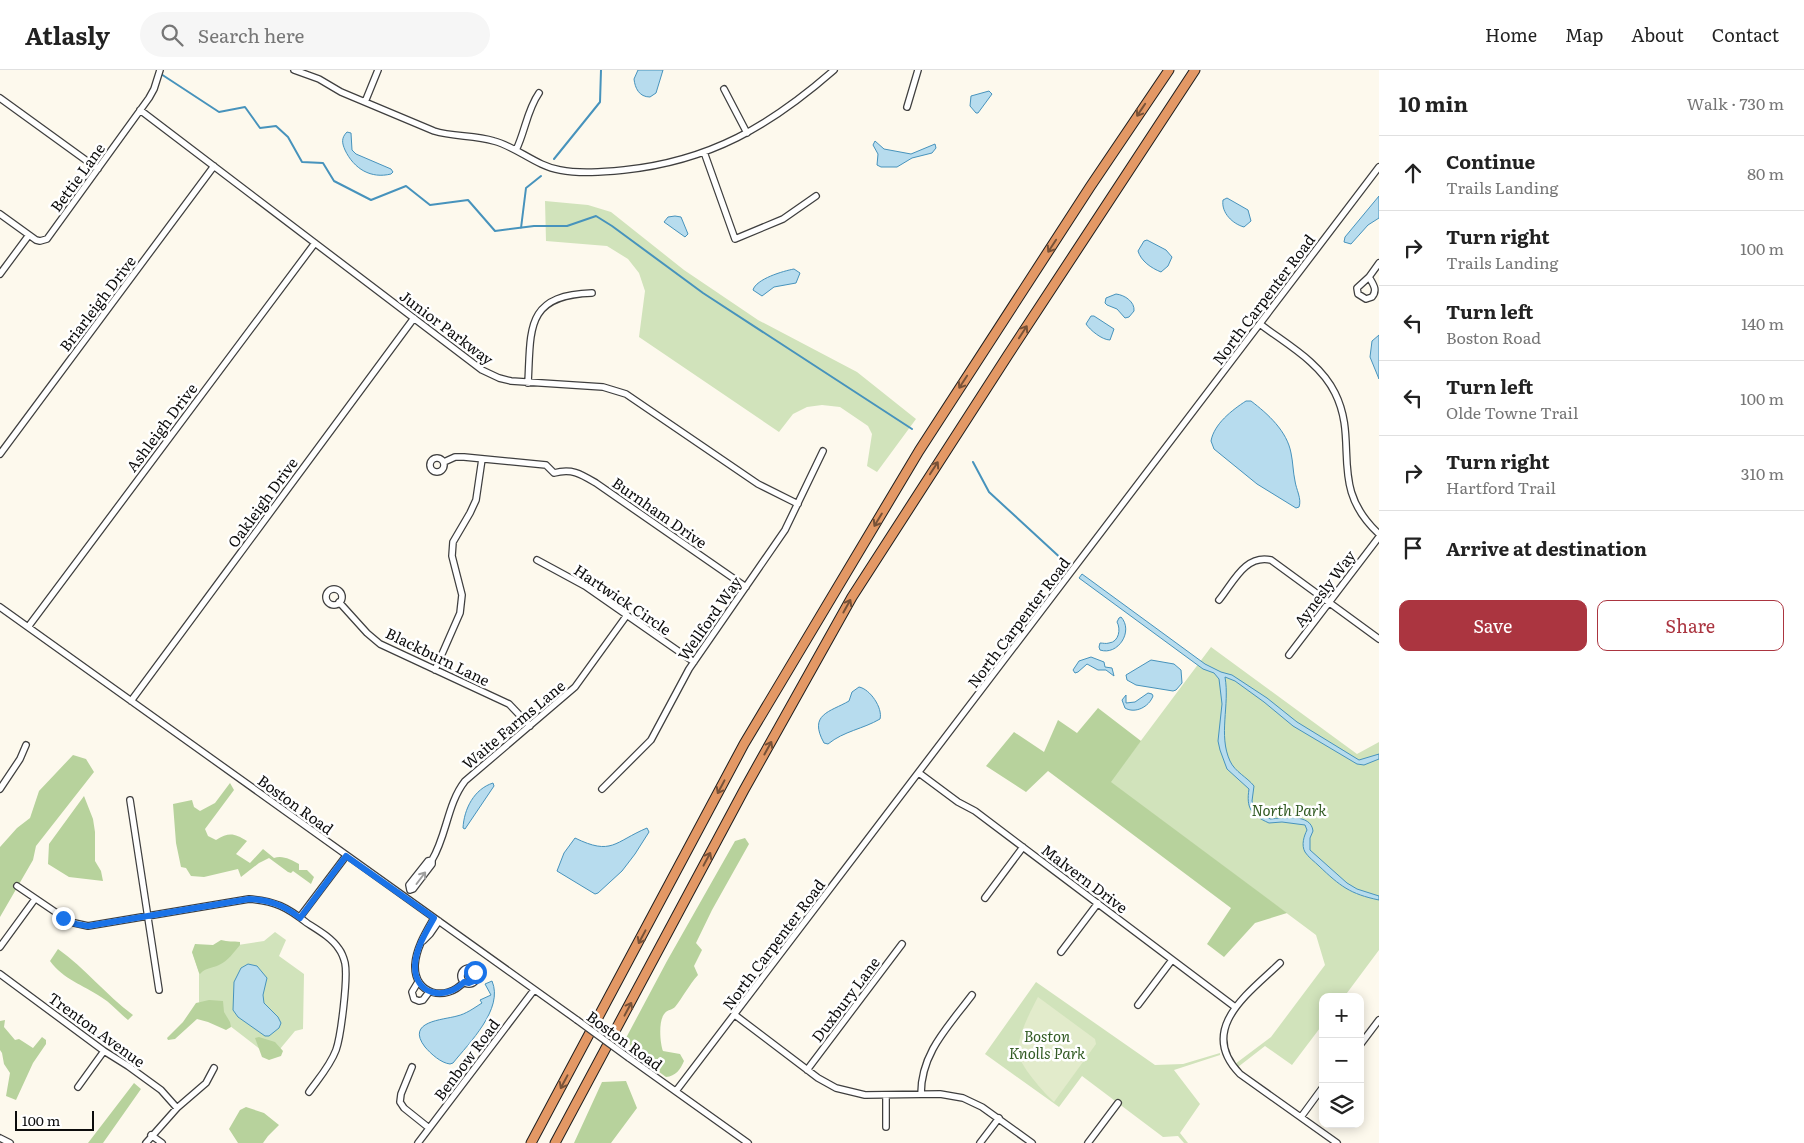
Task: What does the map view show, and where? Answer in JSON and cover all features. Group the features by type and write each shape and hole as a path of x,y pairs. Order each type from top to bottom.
{"highway":[{"path":"531,1143 744,744 904,476 1084,196 1168,70"},
{"path":"555,1143 744,790 852,597 1008,354 1195,70"}],"street":[{"name":"Bettie Lane","path":"29,235 40,241 50,236 152,93 160,70"},
{"path":"294,70 320,79 341,92 434,131 450,136 492,140 549,167 589,172 619,171 659,165 704,152 747,133 789,107 834,70"},
{"path":"365,102 378,70"},
{"path":"908,107 918,70"},
{"path":"724,89 747,133"},
{"path":"516,150 525,131 531,105 539,93"},
{"path":"0,98 98,169"},
{"name":"Junior Parkway","path":"140,110 486,372 502,379 603,387 626,394 758,484 798,504"},
{"path":"704,152 735,239 783,219 816,196"},
{"name":"Briarleigh Drive","path":"0,454 214,166"},
{"name":"North Carpenter Road","path":"676,1091 1379,167"},
{"path":"0,214 29,235 0,274"},
{"name":"Ashleigh Drive","path":"28,627 315,242"},
{"path":"1369,277 1379,263"},
{"path":"528,382 531,331 540,313 547,305 562,296 592,293"},
{"name":"Oakleigh Drive","path":"132,702 414,318"},
{"path":"1260,324 1315,366 1334,391 1339,401 1344,423 1346,471 1351,492 1366,521 1379,536"},
{"name":"Wellford Way","path":"602,789 651,740 694,662 785,530 823,451"},
{"path":"435,670 460,613 462,595 453,560 453,542 476,500 482,458 455,457 444,462"},
{"name":"Burnham Drive","path":"482,458 546,465 554,473 571,471 591,480 746,587"},
{"name":"Aynesly Way","path":"1288,655 1379,536"},
{"path":"1220,600 1245,566 1254,560 1265,559 1276,563 1379,639"},
{"name":"Hartwick Circle","path":"537,560 579,583 694,662"},
{"name":"Blackburn Lane","path":"339,602 367,633 380,644 509,704 530,726"},
{"name":"Boston Road","path":"0,607 748,1143"},
{"name":"Waite Farms Lane","path":"404,897 410,890 409,885 428,861 432,860 441,844 453,802 460,787 468,777 581,681 627,615"},
{"path":"0,789 20,759 26,745"},
{"name":"Malvern Drive","path":"919,773 958,802 975,811 1235,1007"},
{"path":"130,800 158,990"},
{"path":"985,898 1023,847"},
{"path":"300,918 346,856"},
{"path":"17,886 63,918 76,924 88,926 249,899 267,900 277,903 300,918 334,942 345,962 346,975 337,1047 326,1069 309,1092"},
{"path":"0,947 35,899"},
{"path":"1061,952 1098,904"},
{"path":"437,920 426,932 416,958 418,982 429,992 438,993 453,991 464,982"},
{"name":"Duxbury Lane","path":"807,1070 902,944"},
{"path":"1138,1005 1172,960"},
{"path":"1280,963 1235,1007 1227,1020 1224,1035 1225,1050 1231,1064 1244,1077 1337,1143"},
{"name":"Trenton Avenue","path":"0,974 104,1051 161,1090 177,1108"},
{"path":"418,982 412,992 414,999 423,1000 429,992"},
{"name":"Benbow Road","path":"418,1143 534,990"},
{"path":"921,1094 922,1074 932,1048 972,995"},
{"path":"735,1015 827,1084 846,1092 864,1095 940,1094 963,1098 982,1107 1032,1143"},
{"path":"1364,1040 1379,1020"},
{"path":"78,1087 104,1051"},
{"path":"412,1067 401,1094 400,1102 404,1108 429,1128"},
{"path":"146,1143 151,1135 177,1108 206,1083 214,1068"},
{"path":"1301,1117 1319,1092"},
{"path":"886,1095 886,1128"},
{"path":"1088,1143 1118,1103"},
{"path":"980,1143 998,1118"},
{"path":"151,1135 162,1143"},
{"path":"0,1138 10,1143"}],"green space":[{"path":"545,201 588,205 611,212 684,270 758,320 857,372 916,419 877,472 867,466 872,434 868,426 840,407 822,405 807,407 793,414 779,432 639,337 645,291 639,273 628,259 607,246 546,241"},
{"name":"North Park","path":"1211,647 1357,754 1379,742 1379,950 1347,993 1319,993 1319,1029 1292,1065 1265,1046 1238,1067 1235,1064 1271,1037 1325,965 1316,935 1110,782"},
{"path":"1098,708 1141,741 1111,782 1287,913 1255,923 1224,957 1207,944 1231,908 1048,771 1026,792 986,766 1014,732 1044,752 1058,720 1077,733"},
{"path":"73,755 86,759 94,772 36,846 33,860 0,917 0,847 17,828 30,818 39,791"},
{"path":"230,783 234,790 205,829 208,836 216,840 231,834 247,841 236,854 250,863 263,849 274,858 284,858 293,861 299,864 299,870 307,870 314,877 311,884 293,871 291,873 288,872 269,858 241,877 238,869 204,877 191,876 186,868 181,867 176,843 173,804 192,800 194,807 200,811 215,803"},
{"path":"84,796 93,819 95,861 101,871 103,881 69,877 48,864 49,844"},
{"path":"745,838 749,844 696,943 702,950 694,966 698,975 675,1007 666,1012 661,1021 660,1032 663,1051 680,1054 684,1061 677,1072 666,1077 636,1055 626,1038 735,841"},
{"path":"275,932 286,940 279,956 304,974 303,1029 295,1031 280,1049 265,1053 199,1002 199,972 192,952 264,941"},
{"path":"221,940 240,942 240,945 225,961 204,970 200,974 192,952 195,944 213,945"},
{"path":"58,949 133,1015 128,1020 105,999 61,973 50,961"},
{"name":"Boston Knolls Park","path":"1036,982 1155,1065 1183,1064 1220,1053 1220,1055 1174,1070 1200,1104 1180,1133 1188,1143 1184,1143 1178,1136 1163,1137 1082,1076 1059,1107 985,1054"},
{"path":"1038,997 1095,1039 1096,1044 1054,1102 1038,1086 1027,1071 1019,1058 1018,1052 1022,1031"},
{"path":"209,1000 223,1001 224,1012 231,1027 226,1030 197,1019 175,1039 168,1040 167,1038 183,1022 196,1003"},
{"path":"5,1020 4,1027 15,1040 19,1039 33,1048 42,1037 46,1040 46,1044 33,1063 16,1100 6,1096 10,1073 4,1064 0,1050 0,1021"},
{"path":"259,1037 275,1042 283,1051 281,1056 269,1060 262,1057 255,1038"},
{"path":"626,1081 637,1108 611,1143 574,1143 602,1082"},
{"path":"134,1083 141,1089 103,1143 88,1143"},
{"path":"246,1107 264,1113 279,1125 263,1143 238,1143 229,1129 240,1110"}],"water":[{"path":"638,70 663,70 656,93 650,97 640,94 635,86 634,79"},
{"path":"989,91 992,94 978,113 976,113 970,106 971,96"},
{"path":"347,132 351,133 352,150 356,154 391,169 393,172 384,175 370,174 358,167 349,157 343,145 343,138"},
{"path":"875,141 884,149 911,154 935,144 936,148 932,153 912,158 897,167 881,167 877,165 878,154 873,145"},
{"path":"1379,196 1379,218 1368,225 1351,244 1344,242 1345,237"},
{"path":"1227,198 1248,210 1251,221 1244,227 1232,221 1226,213 1223,200"},
{"path":"668,217 681,217 688,234 685,237 664,222"},
{"path":"1147,240 1166,250 1172,257 1168,266 1161,272 1147,264 1139,255 1138,251 1144,241"},
{"path":"794,269 800,273 796,283 774,287 762,296 753,290 764,279"},
{"path":"1116,294 1126,297 1133,305 1134,311 1129,317 1125,318 1117,309 1105,303 1106,298"},
{"path":"1091,316 1114,329 1110,340 1100,337 1086,324"},
{"path":"1379,335 1379,379 1370,357 1372,341"},
{"path":"1246,401 1251,401 1276,424 1289,445 1299,497 1299,507 1296,508 1257,484 1214,449 1211,441 1220,423"},
{"path":"1082,574 1205,664 1232,675 1267,698 1297,722 1359,760 1379,754 1379,759 1364,765 1357,764 1293,726 1235,681 1225,677 1224,730 1227,751 1232,765 1254,786 1253,804 1270,819 1296,818 1307,821 1313,831 1310,838 1310,850 1347,883 1357,889 1379,896 1379,900 1360,895 1346,888 1310,858 1303,846 1307,830 1305,825 1282,822 1269,823 1254,814 1248,801 1249,789 1227,769 1220,750 1218,741 1222,704 1219,679 1214,673 1203,669 1079,578"},
{"path":"1121,617 1126,629 1122,641 1113,649 1107,651 1100,650 1100,643 1112,642 1117,638 1119,631 1117,622"},
{"path":"1091,657 1104,662 1105,667 1112,668 1114,676 1106,670 1098,670 1087,664 1075,673 1073,670 1079,661"},
{"path":"1151,660 1174,664 1181,670 1182,683 1176,690 1136,685 1127,680 1126,675"},
{"path":"859,687 867,691 875,700 880,710 880,719 840,736 828,744 824,743 818,726 823,715 849,701 852,692"},
{"path":"1148,693 1153,696 1145,706 1137,710 1125,708 1122,700 1126,695 1126,703 1135,702"},
{"path":"493,783 494,786 465,829 463,828 465,814 475,795"},
{"path":"647,828 649,832 635,854 622,871 598,893 595,894 557,871 564,853 575,838 597,846 605,846 619,842"},
{"path":"248,964 257,966 267,978 263,995 264,1003 278,1017 281,1023 279,1028 269,1036 265,1036 238,1017 233,1010 234,982 241,968"},
{"path":"492,981 493,1003 476,1036 453,1063 443,1062 436,1058 425,1047 420,1038 420,1032 423,1027 428,1023 464,1014 482,1003 480,1000 491,995 485,984"}],"waterway":[{"path":"554,159 600,102 601,70"},
{"path":"161,74 219,112 245,107 260,128 276,126 288,137 302,162 323,163 334,181 371,200 406,186 430,205 468,200 495,231 534,226 567,226 596,216 703,293 912,429"},
{"path":"521,228 526,188 541,176"},
{"path":"973,462 989,492 1065,562"}],"route":[{"path":"63,918 76,924 88,926 249,899 267,900 277,903 300,918 346,856 434,918 424,936 416,958 416,978 424,988 434,993 453,991 464,982 472,983 476,977 475,972"}]}
